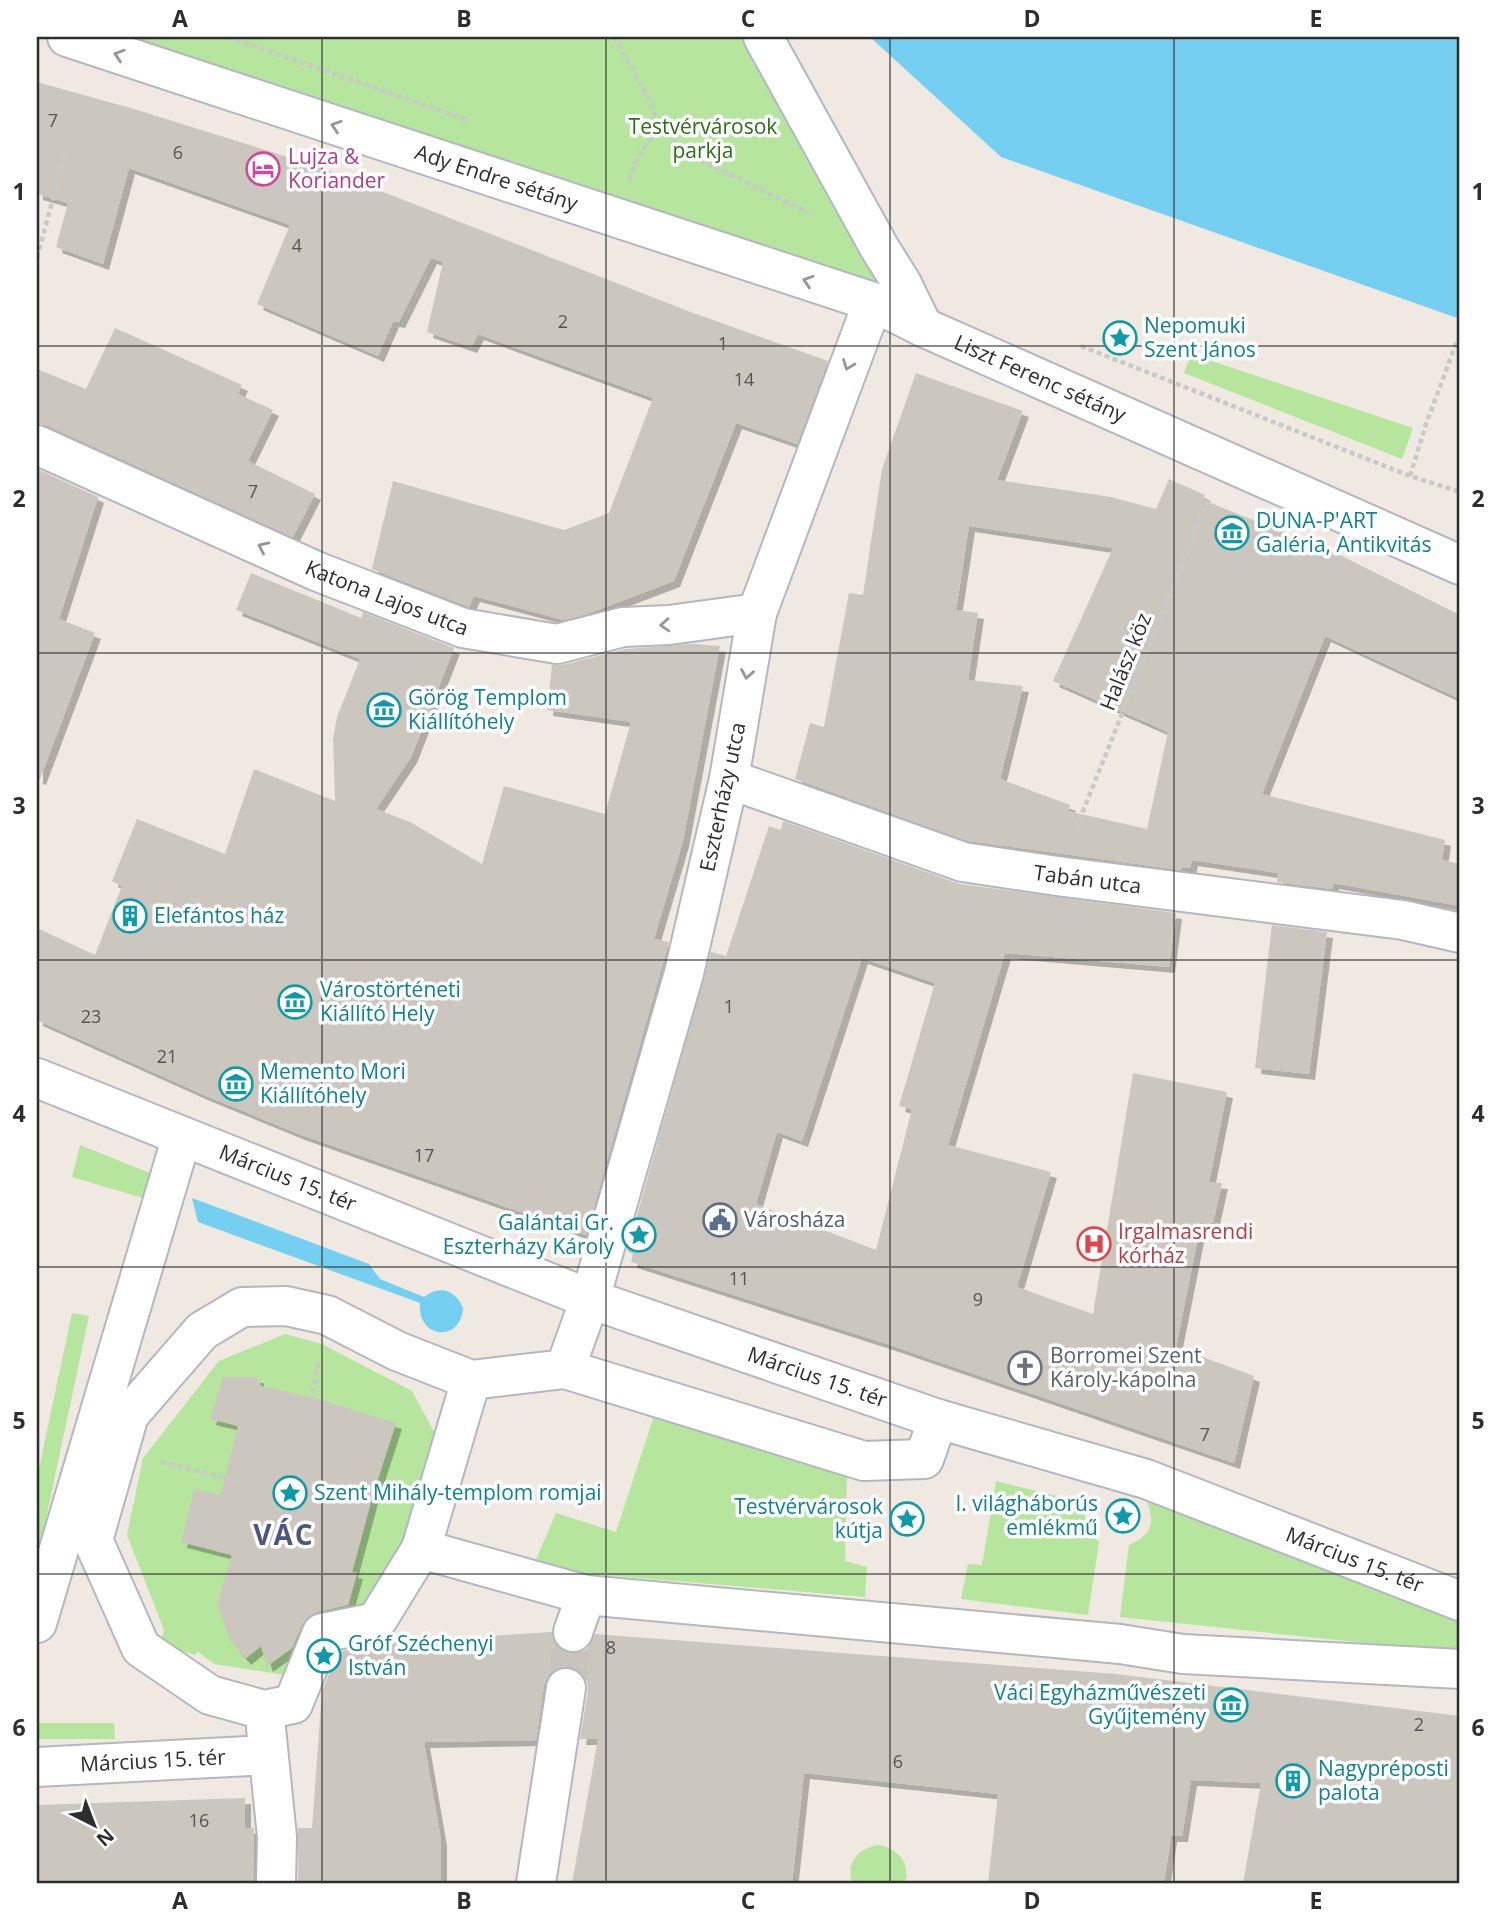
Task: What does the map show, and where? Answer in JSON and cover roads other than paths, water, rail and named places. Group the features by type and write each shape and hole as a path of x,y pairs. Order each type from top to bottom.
{"street":[{"name":"Ady Endre sétány","path":"67,37 873,302 923,327"},
{"path":"763,37 902,284 923,327"},
{"name":"Eszterházy utca","path":"565,1369 590,1299 684,973 729,779 757,613 873,302"},
{"name":"Liszt Ferenc sétány","path":"923,327 1460,565"},
{"name":"Katona Lajos utca","path":"37,445 316,571 463,628 557,644 623,626 669,625 757,613"},
{"name":"Tabán utca","path":"729,779 963,862 1403,920 1460,933"},
{"name":"Március 15. tér","path":"37,1078 590,1299 938,1419 1146,1479 1460,1601"},
{"path":"37,1623 182,1136"},
{"path":"471,1380 421,1549 376,1622 319,1628 293,1704 264,1710 210,1695 141,1648 93,1541 130,1457 129,1415 202,1331 242,1307 286,1306 325,1329 397,1351 471,1380 565,1369 864,1461 924,1459 938,1419"},
{"path":"421,1549 586,1595 1120,1644 1183,1654 1460,1668"},
{"path":"573,1632 586,1595"},
{"path":"536,1883 566,1688"},
{"path":"264,1710 277,1837 276,1883"},
{"name":"Március 15. tér","path":"37,1767 268,1755"}],"water":[{"path":"870,37 1460,37 1460,319 1001,157"},
{"path":"192,1198 369,1264 380,1279 424,1297 441,1290 451,1293 463,1308 460,1319 455,1327 448,1331 432,1330 421,1315 420,1303 198,1222"}],"tunnel":[{"path":"566,1688 573,1632"}],"place":[{"name":"Lujza & Koriander","path":"263,169"},
{"name":"Nepomuki Szent János","path":"1120,338"},
{"name":"DUNA-P'ART Galéria, Antikvitás","path":"1232,533"},
{"name":"Görög Templom Kiállítóhely","path":"384,710"},
{"name":"Elefántos ház","path":"130,916"},
{"name":"Várostörténeti Kiállító Hely","path":"295,1002"},
{"name":"Memento Mori Kiállítóhely","path":"236,1084"},
{"name":"Városháza","path":"720,1220"},
{"name":"Galántai Gr. Eszterházy Károly","path":"639,1235"},
{"name":"Irgalmasrendi kórház","path":"1094,1244"},
{"name":"Borromei Szent Károly-kápolna","path":"1025,1368"},
{"name":"Szent Mihály-templom romjai","path":"290,1493"},
{"name":"I. világháborús emlékmű","path":"1123,1516"},
{"name":"Testvérvárosok kútja","path":"907,1519"},
{"name":"Gróf Széchenyi István","path":"324,1656"},
{"name":"Váci Egyházművészeti Gyűjtemény","path":"1231,1705"},
{"name":"Nagypréposti palota","path":"1293,1781"}],"district":[{"name":"VÁC","path":"284,1535"}],"park label":[{"name":"Testvérvárosok parkja","path":"703,139"}]}
